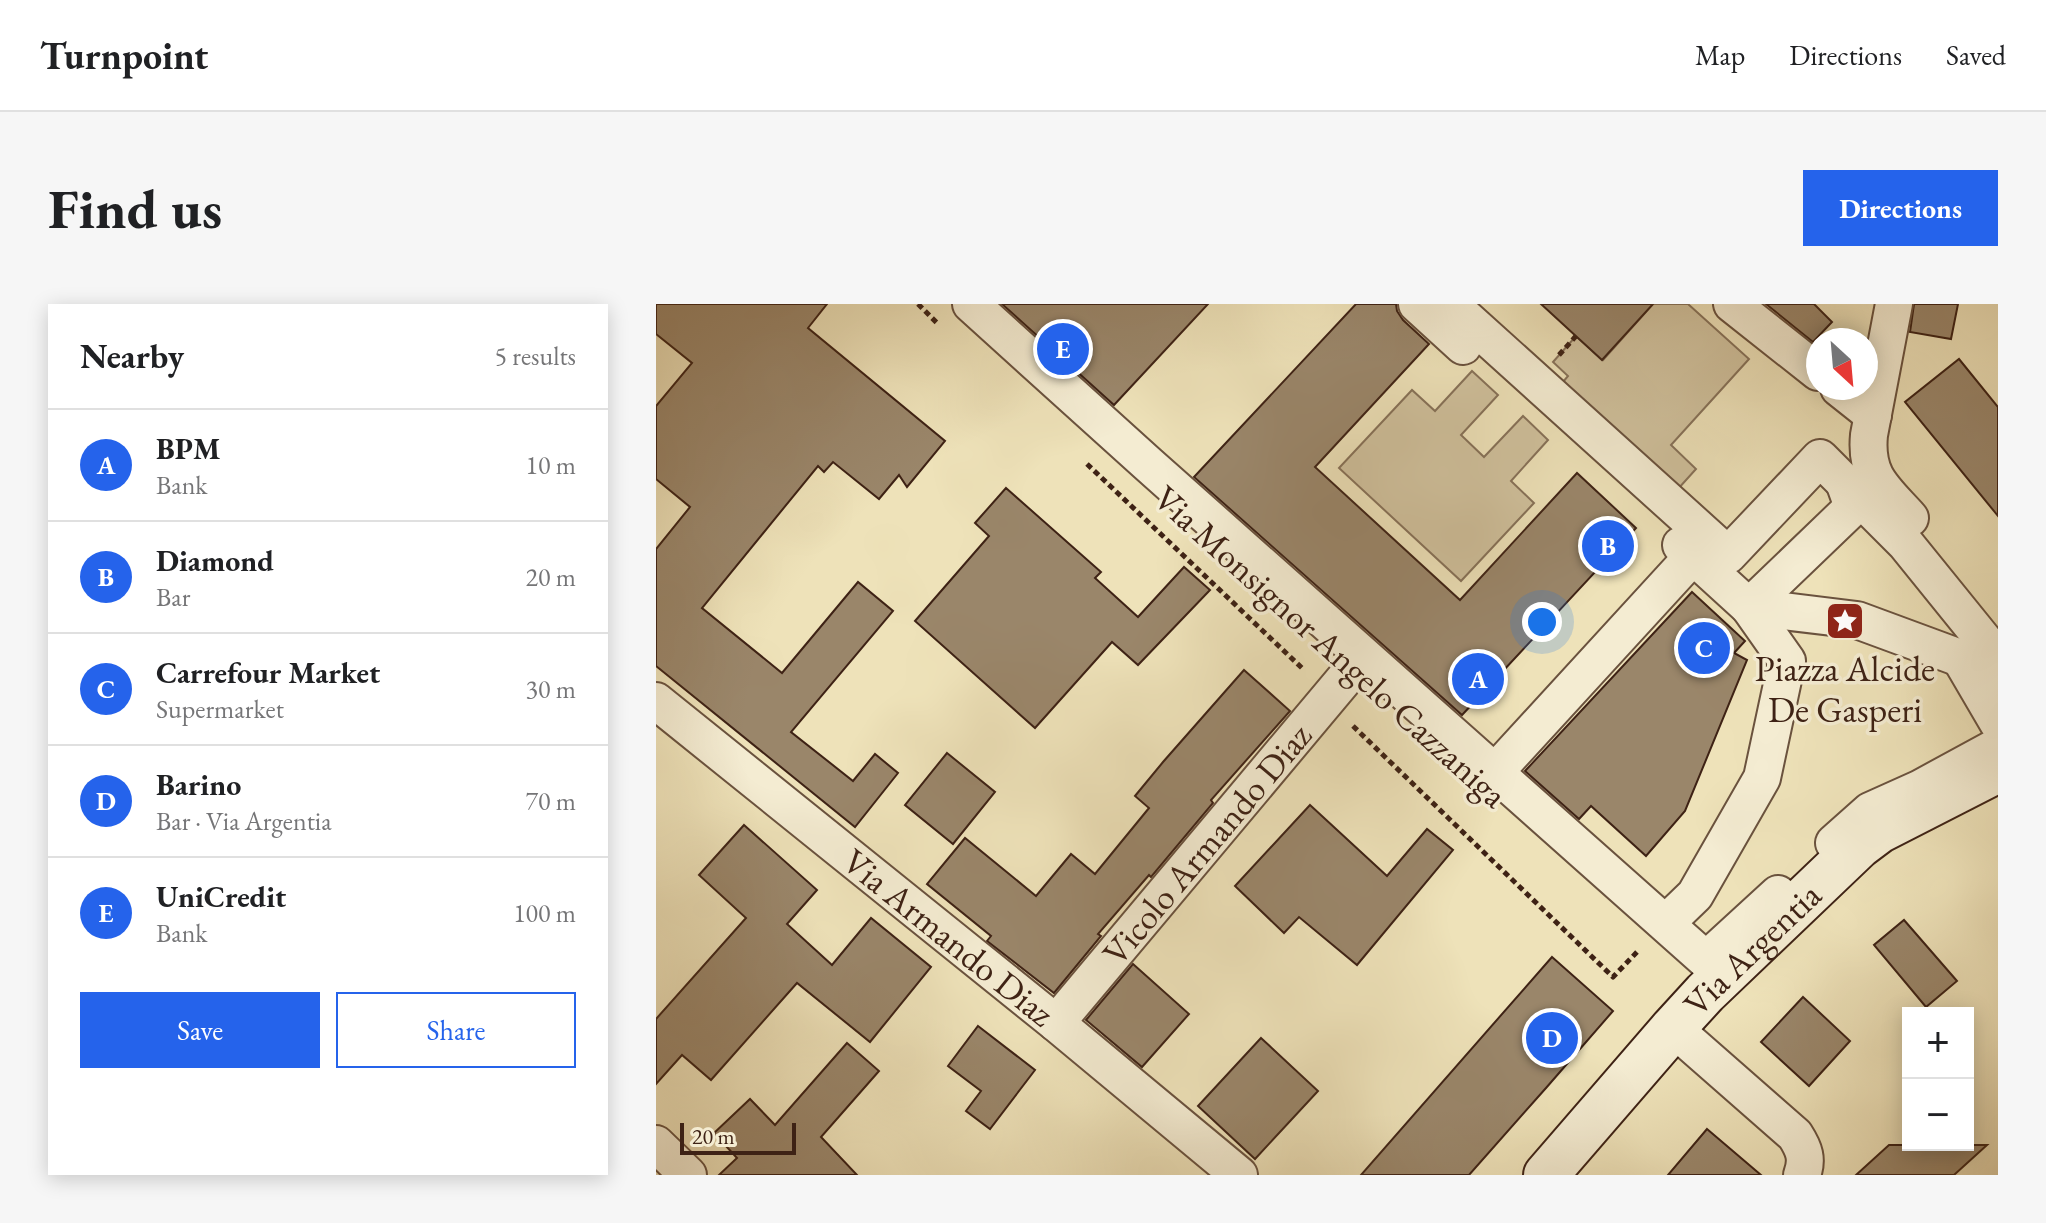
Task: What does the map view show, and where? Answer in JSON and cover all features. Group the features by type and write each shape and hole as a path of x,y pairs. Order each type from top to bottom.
{"street":[{"path":"971,304 1706,960 1870,811 1919,789 1998,746"},
{"path":"1417,304 1749,607 1787,661 1762,778 1695,895 1666,923"},
{"path":"1450,304 1728,555 1820,458 1905,543 1998,658"},
{"path":"1732,304 1806,363"},
{"path":"1894,304 1871,425 1869,466 1880,484 1998,620"},
{"name":"Via Monsignor Angelo Cazzaniga","path":"947,315 1357,664 1705,993"},
{"path":"1849,400 1871,425"},
{"path":"1749,607 1853,507 1844,482"},
{"path":"1495,772 1693,556"},
{"path":"1749,607 1857,620 1998,672"},
{"path":"1960,658 1998,723"},
{"name":"Vicolo Armando Diaz","path":"1056,1023 1357,664"},
{"name":"Via Armando Diaz","path":"656,701 1056,1023 1239,1175"},
{"name":"Via Argentia","path":"1546,1175 1705,993 1868,838 1998,770"},
{"path":"1673,1028 1795,1135 1805,1156 1802,1175"},
{"path":"656,1144 688,1175"}],"path":[{"path":"918,304 947,315"},
{"path":"1553,362 1576,336"},
{"path":"1079,457 1310,675"},
{"path":"1353,726 1613,977 1637,952"}],"shaded area":[{"path":"1653,304 1688,304 1749,359 1671,445 1696,469 1668,500 1552,395 1568,376 1553,362 1576,336 1603,360"},
{"path":"1472,371 1498,395 1461,435 1484,457 1523,416 1548,440 1511,481 1534,503 1461,581 1339,468 1412,390 1435,411"}],"building":[{"path":"656,304 827,304 808,328 945,441 907,487 899,475 879,499 833,462 824,472 818,466 702,608 782,673 858,582 893,611 791,732 853,781 875,754 898,773 855,827 656,666 656,549 690,507 656,479 656,406 692,363 656,334"},
{"path":"1002,304 1208,304 1114,405"},
{"path":"1356,304 1396,304 1403,320 1429,344 1315,467 1460,600 1577,473 1636,528 1462,715 1194,477"},
{"path":"1541,304 1653,304 1602,360"},
{"path":"1766,304 1814,304 1832,322 1826,328 1806,328 1806,336"},
{"path":"1914,304 1958,304 1951,339 1910,332"},
{"path":"1959,359 1998,407 1998,516 1905,402"},
{"path":"1006,488 1101,572 1095,578 1138,617 1184,567 1210,590 1138,665 1112,642 1035,728 915,621 989,536 975,523"},
{"path":"1692,592 1745,641 1734,653 1747,660 1685,811 1646,856 1591,806 1579,819 1525,771"},
{"path":"1244,670 1290,711 1211,800 1213,803 1151,877 1149,875 1098,934 1101,936 1054,993 987,941 991,936 927,884 965,838 1036,896 1071,854 1095,874 1149,808 1135,796"},
{"path":"947,753 995,792 953,844 905,805"},
{"path":"1310,805 1387,876 1427,829 1453,850 1357,965 1299,917 1284,933 1235,886"},
{"path":"744,825 817,890 787,924 832,965 871,918 931,967 870,1042 797,983 711,1080 682,1055 656,1084 656,1019 746,918 699,875"},
{"path":"1904,920 1957,981 1926,1007 1874,945"},
{"path":"1552,957 1613,1011 1546,1088 1469,1175 1361,1175"},
{"path":"1133,964 1189,1014 1142,1067 1086,1020"},
{"path":"1803,997 1850,1041 1809,1086 1761,1042"},
{"path":"978,1026 1035,1070 990,1129 966,1111 981,1091 948,1066"},
{"path":"1261,1038 1318,1091 1255,1159 1198,1106"},
{"path":"847,1043 879,1071 821,1137 857,1175 719,1175 737,1158 714,1133 750,1099 775,1125"},
{"path":"1707,1129 1761,1175 1668,1175"},
{"path":"1889,1145 1902,1145 1902,1151 1974,1151 1974,1145 1987,1145 1954,1175 1856,1175"}],"place":[{"name":"UniCredit","path":"1063,349"},
{"name":"Diamond","path":"1608,546"},
{"name":"Piazza Alcide De Gasperi","path":"1845,621"},
{"name":"Carrefour Market","path":"1704,648"},
{"name":"BPM","path":"1478,679"},
{"name":"Barino","path":"1552,1038"}]}
